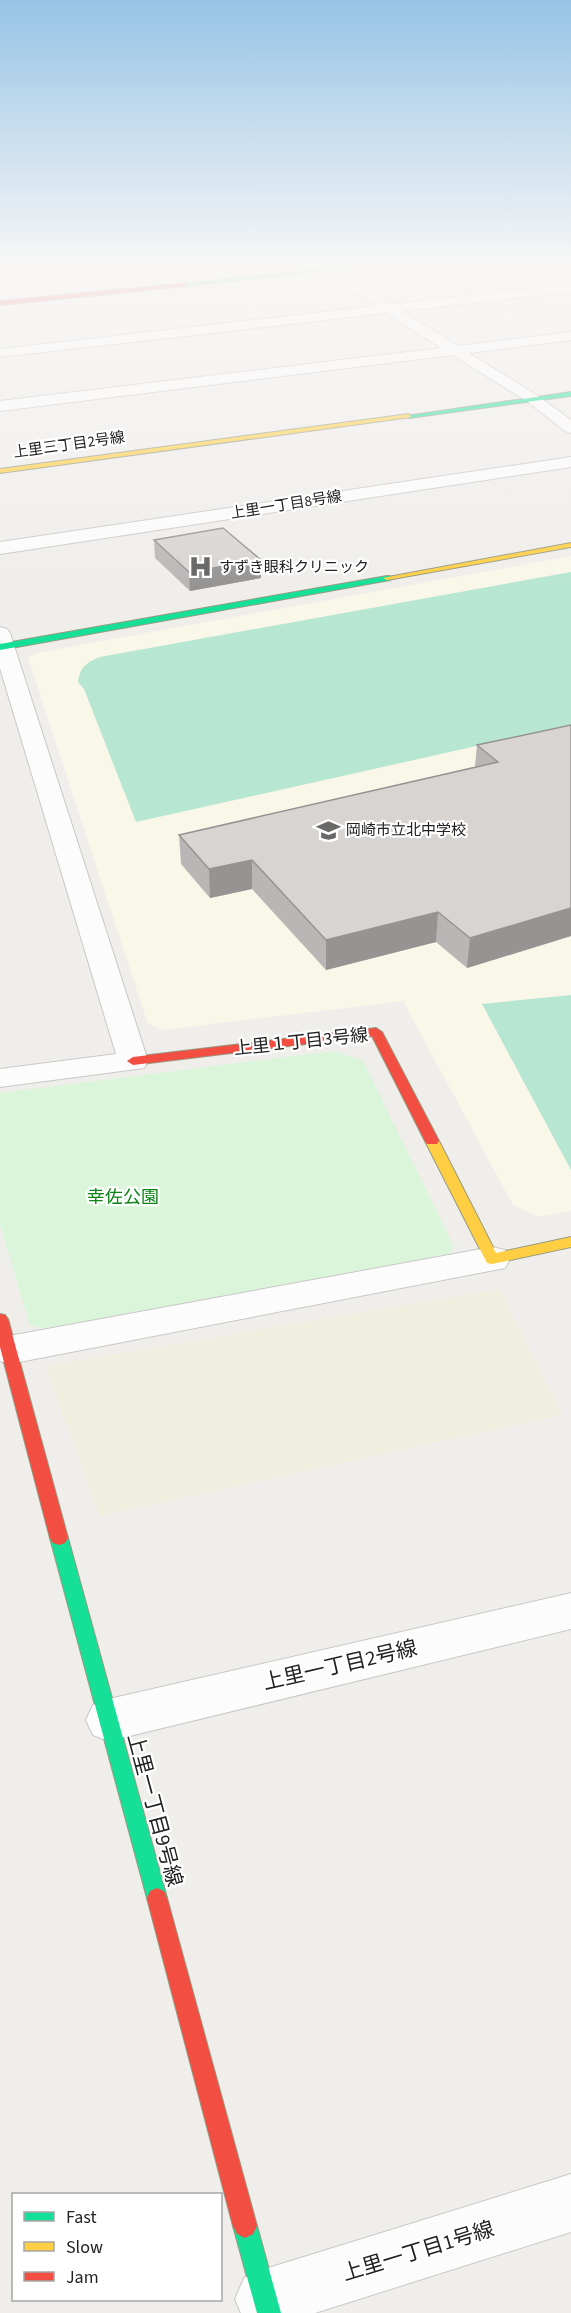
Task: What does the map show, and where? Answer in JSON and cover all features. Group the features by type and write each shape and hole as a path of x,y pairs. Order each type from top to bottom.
{"street":[{"path":"0,406 277,372"},
{"path":"490,372 533,399 571,428"},
{"name":"上里三丁目2号線","path":"0,471 571,394"},
{"name":"上里一丁目8号線","path":"0,548 571,462"},
{"path":"133,1061 1,642 571,545"},
{"name":"上里１丁目3号線","path":"0,1078 376,1032 492,1259"},
{"path":"4,1334 492,1259 571,1242"},
{"name":"上里一丁目9号線","path":"4,1334 267,2306"},
{"name":"上里一丁目2号線","path":"109,1720 571,1611"},
{"name":"上里一丁目1号線","path":"267,2306 571,2203"}],"shaded area":[{"name":"岡崎市立北中学校","path":"571,556 571,1211 538,1217 513,1205 403,1001 164,1030 148,1024 28,658 36,653"}],"green space":[{"path":"571,572 571,725 136,822 84,689 78,682 80,672 85,666 100,657"},
{"path":"571,995 571,1170 482,1004"},
{"name":"幸佐公園","path":"334,1051 363,1061 454,1247 445,1260 52,1331 30,1325 0,1225 0,1093"},
{"path":"499,1289 562,1415 100,1516 45,1366"}],"building":[{"path":"223,528 261,560 189,572 154,540"},
{"path":"571,725 571,908 470,938 438,912 326,940 252,860 209,869 179,835 498,762 477,745"}],"traffic: fast":[{"path":"409,416 571,394"},
{"path":"0,647 387,578"},
{"path":"59,1538 157,1898"},
{"path":"245,2226 269,2313"}],"traffic: slow":[{"path":"0,471 409,416"},
{"path":"387,578 571,545"},
{"path":"432,1141 492,1259 571,1242"}],"traffic: jam":[{"path":"133,1061 376,1032 432,1141"},
{"path":"0,1319 59,1538"},
{"path":"157,1898 245,2226"}],"place":[{"name":"すずき眼科クリニック","path":"201,567"},
{"name":"岡崎市立北中学校","path":"328,830"}]}
